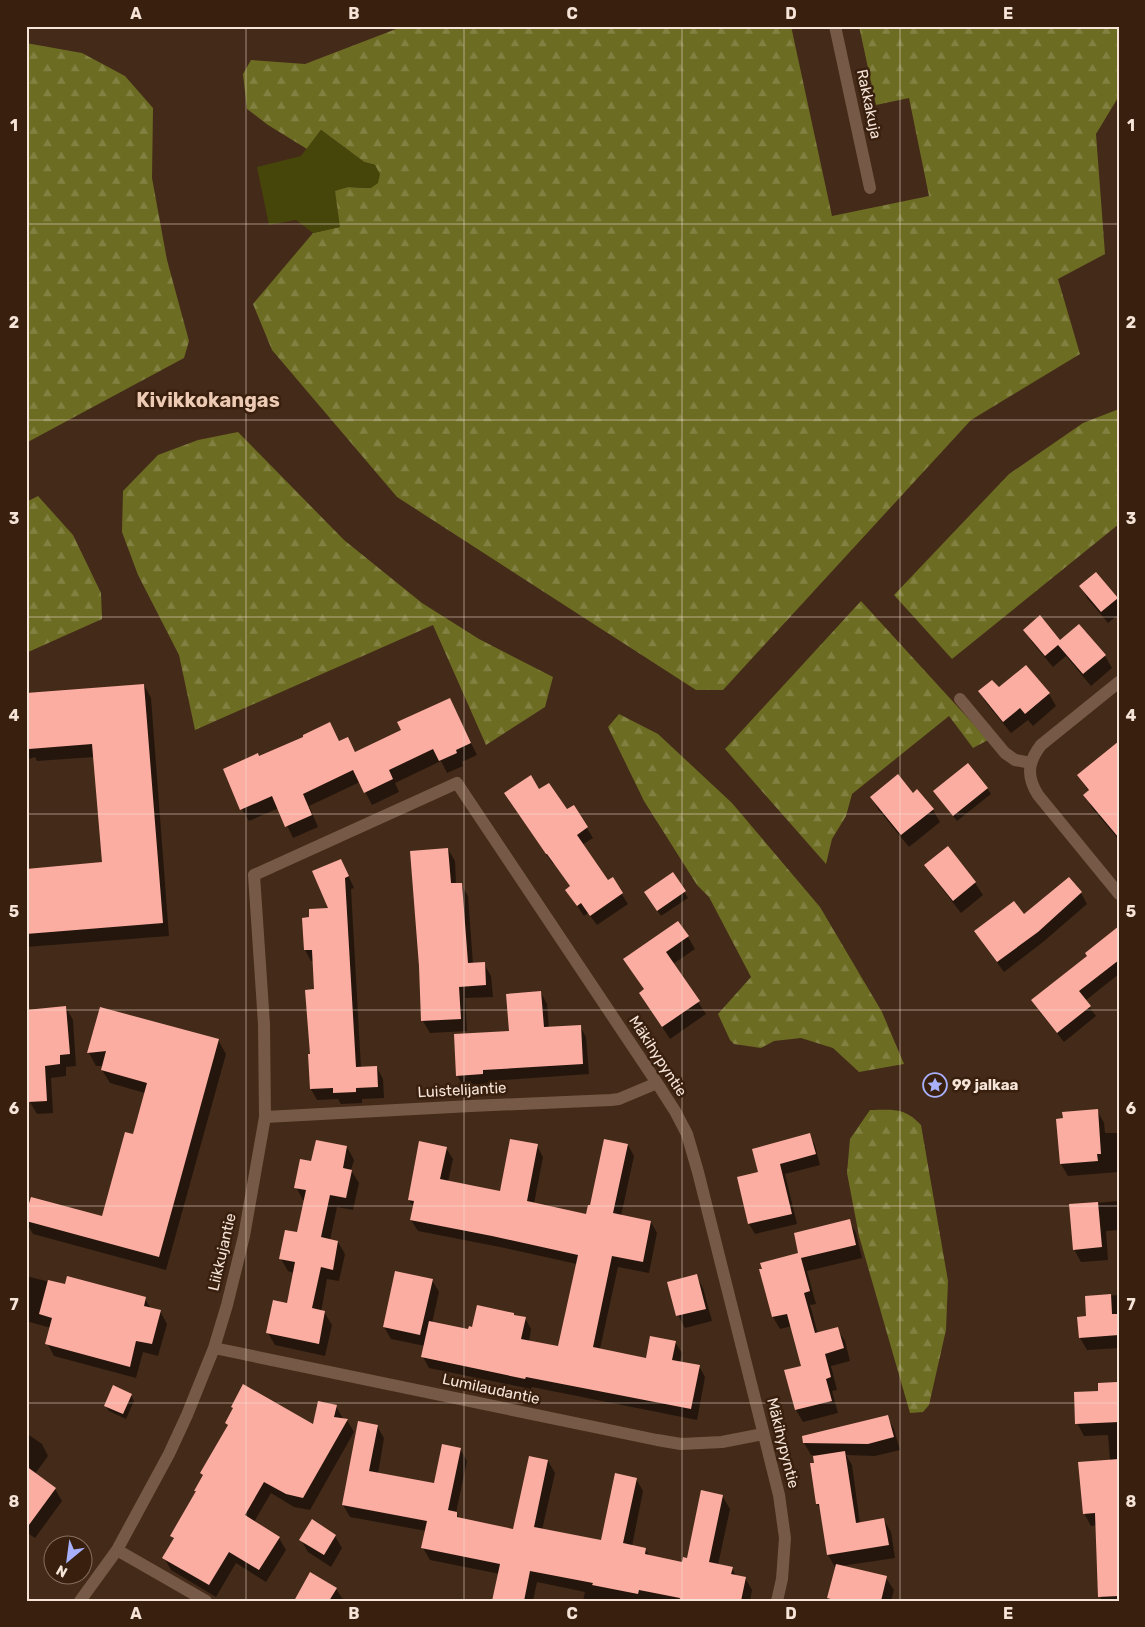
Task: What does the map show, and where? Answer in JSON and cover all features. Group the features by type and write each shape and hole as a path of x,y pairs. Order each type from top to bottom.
{"street":[{"name":"Rakkakuja","path":"836,26 870,188"},
{"path":"1119,682 1042,745 1035,753 1029,774 1032,786 1038,795 1119,894"},
{"path":"960,699 1004,753 1015,760 1031,763"},
{"name":"Mäkihypyntie","path":"254,875 457,783 657,1083 687,1134 737,1321 784,1521 785,1554 777,1601"},
{"name":"Liikkujantie","path":"80,1601 117,1550 169,1454 187,1415 214,1348 244,1236 265,1116 264,1024 254,875"},
{"name":"Luistelijantie","path":"265,1116 611,1100 619,1099 657,1083"},
{"name":"Lumilaudantie","path":"214,1348 681,1444 722,1442 764,1434"},
{"path":"117,1550 206,1601"}],"green space":[{"path":"404,26 791,26 832,216 929,196 909,98 876,105 859,26 1119,26 1119,96 1096,134 1105,254 1058,279 1080,354 971,420 723,690 696,690 397,497 272,350 253,304 313,233 339,227 334,190 348,187 371,188 375,165 364,162 321,130 307,149 268,125 247,109 243,74 251,60 305,64"},
{"path":"26,43 82,53 125,76 153,108 152,178 167,260 189,341 184,358 26,443"},
{"path":"1119,409 1119,524 952,659 894,595 1009,474 1083,423"},
{"path":"238,432 344,540 422,603 479,639 553,677 545,707 486,745 433,625 195,730 179,655 138,575 122,532 123,491 158,455 198,440"},
{"path":"38,496 73,535 101,593 102,619 26,653 26,502"},
{"path":"861,601 988,740 973,748 949,716 852,794 846,816 832,839 826,864 725,749"},
{"path":"619,714 658,734 732,803 820,907 882,1012 904,1064 859,1072 833,1048 801,1038 774,1041 761,1048 734,1044 730,1040 718,1014 751,977 709,897 697,885 644,801 608,727"},
{"path":"870,1110 903,1112 921,1125 948,1281 946,1330 929,1405 923,1412 910,1413 859,1236 847,1173 850,1139"}],"shaded area":[{"path":"321,130 364,162 375,165 380,174 378,183 371,188 348,187 335,191 340,227 313,233 296,220 269,225 257,167 301,156"}],"building":[{"path":"1096,572 1118,598 1101,612 1079,586"},
{"path":"1040,615 1060,640 1079,624 1106,655 1083,674 1058,645 1045,656 1023,630"},
{"path":"1026,665 1050,693 1025,714 1020,708 1003,722 978,691 992,680 999,687"},
{"path":"144,684 163,923 26,934 26,869 102,862 92,744 29,749 28,739 26,739 26,693"},
{"path":"450,698 471,743 456,750 457,753 439,761 433,749 389,770 393,779 364,793 353,770 303,794 312,815 285,827 272,796 240,810 223,769 258,753 259,756 303,737 303,735 330,722 339,741 348,737 355,752 401,730 397,722"},
{"path":"1119,741 1119,838 1083,795 1089,790 1077,775"},
{"path":"968,763 988,788 953,816 933,791"},
{"path":"898,774 913,793 917,789 934,809 901,835 870,797"},
{"path":"531,775 539,789 549,783 567,809 574,805 588,827 577,835 608,880 613,877 623,893 590,916 581,903 577,906 565,890 570,886 504,793"},
{"path":"948,846 976,882 953,901 924,865"},
{"path":"448,848 451,883 462,883 468,963 485,962 486,985 459,987 461,1019 421,1021 419,966 410,851"},
{"path":"341,859 349,876 345,878 356,1067 377,1066 378,1087 356,1088 356,1092 333,1093 333,1088 310,1089 308,1054 310,1054 305,990 314,989 312,950 304,950 302,918 309,917 309,909 328,908 312,871"},
{"path":"673,872 686,891 657,911 644,892"},
{"path":"1069,877 1082,892 1038,932 997,962 974,931 1014,901 1024,914"},
{"path":"678,921 689,936 666,952 700,1001 662,1027 639,993 644,989 623,959"},
{"path":"1119,926 1119,960 1079,991 1091,1006 1057,1033 1031,1000 1087,956 1085,953"},
{"path":"541,991 544,1027 581,1025 583,1064 483,1070 483,1074 456,1076 454,1034 509,1031 506,994"},
{"path":"66,1006 70,1054 60,1055 60,1064 45,1066 47,1101 28,1102 26,1010"},
{"path":"100,1007 219,1039 159,1257 26,1221 26,1213 31,1197 102,1216 125,1132 133,1134 147,1083 101,1070 106,1051 87,1053"},
{"path":"1098,1109 1101,1154 1097,1154 1098,1161 1060,1164 1056,1119 1063,1118 1062,1112"},
{"path":"810,1133 816,1154 780,1164 792,1214 748,1224 737,1177 758,1172 752,1149"},
{"path":"510,1139 538,1144 527,1201 586,1214 588,1205 590,1205 604,1139 628,1144 613,1213 651,1221 643,1262 612,1256 593,1347 646,1358 650,1336 676,1341 672,1360 700,1365 691,1409 526,1377 525,1379 421,1357 429,1321 468,1329 469,1326 472,1327 477,1305 526,1317 521,1339 558,1346 578,1255 410,1220 414,1201 408,1200 419,1141 447,1147 440,1179 500,1191"},
{"path":"316,1140 347,1146 343,1168 352,1170 346,1198 330,1195 321,1237 338,1241 333,1270 321,1267 312,1308 325,1311 319,1344 266,1333 273,1300 287,1303 295,1262 279,1259 285,1230 297,1232 306,1190 294,1188 300,1159 311,1161"},
{"path":"1098,1202 1102,1247 1073,1250 1069,1204"},
{"path":"850,1219 856,1245 801,1258 810,1291 804,1293 815,1333 838,1327 844,1348 825,1354 831,1377 826,1379 832,1401 795,1410 784,1370 801,1366 787,1314 772,1317 759,1269 762,1269 760,1263 798,1253 794,1233"},
{"path":"395,1271 433,1279 420,1335 383,1327"},
{"path":"697,1274 706,1309 676,1316 667,1282"},
{"path":"67,1276 146,1297 144,1306 161,1310 152,1344 136,1341 130,1367 45,1344 52,1318 39,1314 48,1280 65,1284"},
{"path":"1111,1294 1112,1314 1119,1314 1119,1335 1079,1338 1077,1317 1086,1316 1085,1296"},
{"path":"1117,1382 1117,1390 1119,1390 1119,1422 1075,1424 1074,1392 1098,1391 1098,1383"},
{"path":"243,1384 313,1424 318,1401 337,1405 334,1417 348,1419 303,1498 286,1494 264,1482 245,1515 280,1537 259,1570 229,1552 209,1585 162,1558 174,1538 170,1536 196,1491 194,1491 203,1475 200,1473 228,1425 225,1423"},
{"path":"113,1385 132,1394 123,1414 104,1406"},
{"path":"888,1415 894,1437 868,1444 803,1443 802,1436"},
{"path":"358,1421 378,1425 369,1471 434,1483 442,1444 461,1448 448,1510 457,1512 457,1517 513,1529 529,1456 548,1460 534,1527 601,1540 615,1473 637,1478 623,1543 646,1548 645,1554 682,1562 683,1557 687,1558 701,1490 723,1495 709,1562 733,1567 731,1574 746,1577 741,1601 679,1601 680,1598 639,1590 638,1594 530,1571 524,1601 492,1601 500,1564 421,1548 427,1521 342,1505"},
{"path":"845,1451 856,1523 884,1518 889,1545 827,1555 819,1504 816,1504 810,1463 814,1463 813,1456"},
{"path":"1119,1459 1119,1596 1098,1597 1095,1513 1083,1514 1078,1462"},
{"path":"26,1466 56,1488 26,1529"},
{"path":"312,1519 336,1535 324,1555 299,1540"},
{"path":"836,1564 887,1576 881,1601 838,1601 827,1598"},
{"path":"310,1572 337,1588 329,1601 294,1601"}],"place":[{"name":"99 jalkaa","path":"935,1085"}],"district":[{"name":"Kivikkokangas","path":"208,400"}]}
